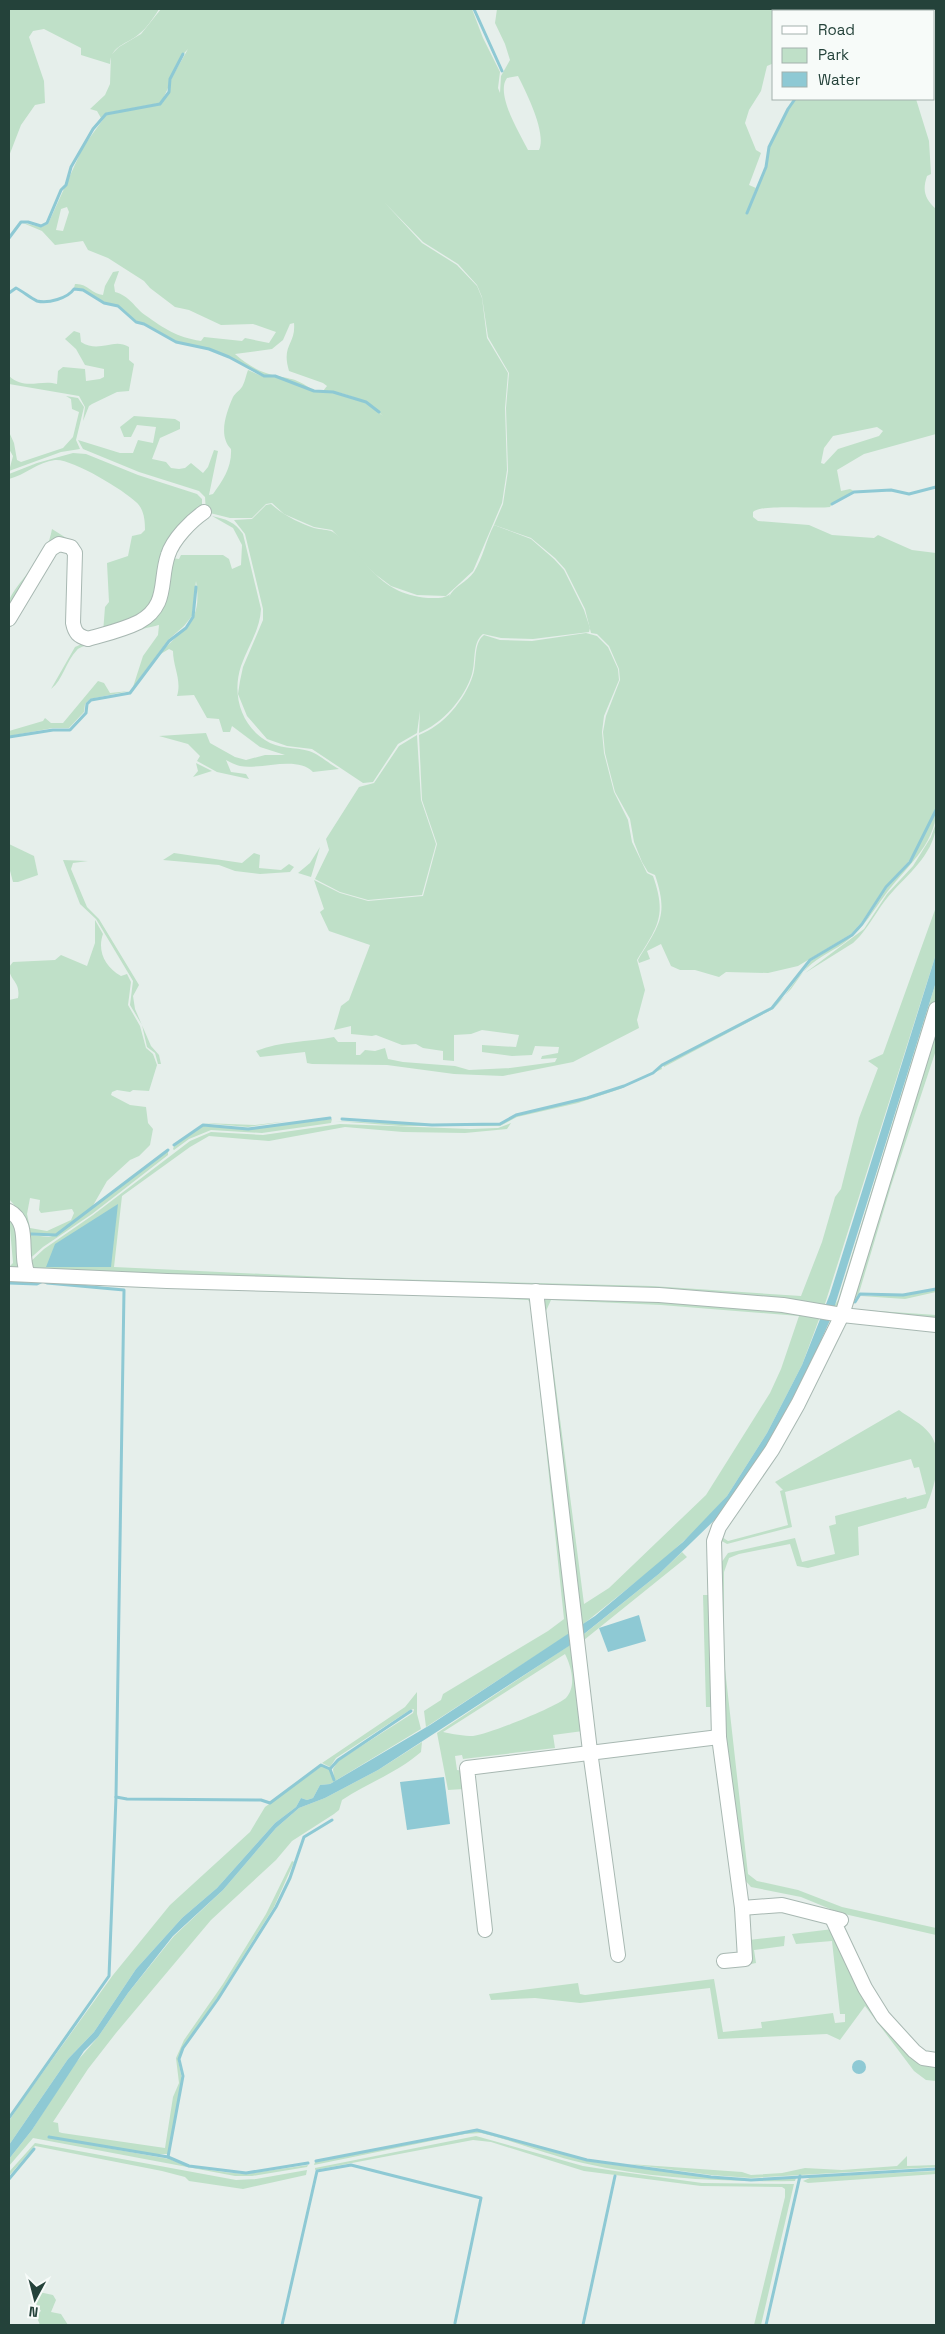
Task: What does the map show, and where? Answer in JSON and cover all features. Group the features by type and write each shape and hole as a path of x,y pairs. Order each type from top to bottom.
{"street":[{"path":"9,619 52,548 60,544 71,547 75,553 73,623 74,631 79,636 88,639 140,621 160,601 164,589 167,558 171,549 197,517 204,512"},
{"path":"724,1961 744,1959 742,1908 719,1737 714,1541 719,1528 772,1450 798,1404 838,1314 936,1009"},
{"path":"9,1202 18,1210 23,1231 24,1266 28,1274"},
{"path":"9,1211 15,1214 20,1221"},
{"path":"9,1274 167,1281 658,1295 783,1305 838,1314 936,1325"},
{"path":"536,1291 590,1751 618,1955"},
{"path":"485,1930 467,1768 590,1751 719,1737"},
{"path":"742,1908 782,1905 838,1919 865,1988 884,2017 914,2051 923,2058 936,2060"}],"green space":[{"path":"9,9 159,9 142,32 116,49 110,64 81,55 81,48 44,29 33,31 29,37 44,81 45,103 35,105 21,125 9,156"},
{"path":"161,9 472,9 483,38 500,72 498,88 500,93 501,76 510,60 495,23 497,9 850,9 772,10 772,64 767,66 761,91 749,110 745,123 756,150 761,153 749,185 756,188 746,215 766,167 769,148 788,109 795,100 916,100 929,141 931,174 927,176 925,190 929,202 936,209 936,434 864,454 837,470 841,491 850,489 854,491 830,507 776,507 753,512 753,517 758,521 809,525 832,535 874,538 878,535 912,550 936,553 936,807 909,861 885,887 861,923 851,934 798,966 768,973 726,972 719,977 695,970 680,970 671,966 661,944 647,951 650,959 639,963 638,960 660,920 661,901 655,875 648,872 642,862 634,842 630,819 615,792 605,753 603,732 606,716 620,680 619,669 609,646 597,634 591,633 585,609 565,569 531,538 494,525 503,504 508,471 506,408 509,373 488,337 482,297 477,285 458,264 423,242 385,203 422,243 457,265 477,286 482,298 487,338 508,373 505,408 507,470 502,503 473,571 446,596 417,595 391,586 375,574 332,530 314,527 284,514 272,503 266,504 252,518 230,518 206,512 205,497 199,491 139,472 83,449 78,440 120,453 133,453 138,440 153,443 156,427 137,425 131,437 124,437 120,427 134,416 175,419 180,422 180,429 160,438 152,459 166,462 171,468 179,469 185,468 191,463 203,473 208,467 214,450 218,451 209,495 213,494 230,462 231,449 227,444 224,431 226,417 233,397 242,387 248,370 264,377 283,379 275,376 264,376 229,357 209,349 176,341 144,323 136,322 119,306 104,303 83,290 74,288 75,284 79,284 103,295 105,286 113,272 119,271 114,285 115,292 128,299 152,320 178,335 201,341 204,337 242,341 245,338 269,343 276,332 253,324 221,325 189,310 175,307 150,288 144,281 108,258 88,250 83,241 55,245 42,231 23,223 41,227 48,224 83,147 107,114 161,104 169,92 171,80 160,103 106,113 92,129 101,118 97,111 90,109 105,95 110,84 111,55 119,47 141,34","holes":["188,49 172,78 179,62","518,76 538,123 541,143 539,150 528,150 510,114 504,94 504,85 507,78","67,207 69,212 63,231 56,230 61,209","294,323 293,336 287,355 289,371 323,383 327,386 323,391 331,391 347,395 365,403 333,392 314,392 300,386 314,391 295,380 266,373 235,354 272,349 283,340 290,324","877,427 883,431 879,436 838,449 824,464 821,463 824,448 833,436"]},
{"path":"74,331 80,333 81,342 88,345 123,344 129,347 129,360 134,364 129,391 117,392 92,404 89,406 83,421 85,407 79,396 9,384 9,376 21,383 27,384 57,384 58,371 63,367 85,369 86,381 104,377 104,369 85,365 76,349 65,339"},
{"path":"66,396 78,398 84,407 76,440 80,449 61,452 9,471 13,456 9,449 9,432 14,443 17,460 21,462 63,448 73,437 79,412 72,409 71,399"},
{"path":"73,453 86,454 138,475 197,494 202,499 202,510 176,538 150,610 103,633 105,607 109,602 107,563 128,556 132,536 141,534 145,530 141,508 130,497 109,483 84,469 63,461 49,461 9,479 9,474 37,463"},
{"path":"271,504 303,524 333,532 384,582 395,589 410,595 428,598 448,596 450,594 449,597 454,590 471,576 480,561 494,525 531,539 564,570 584,610 590,628 589,632 533,639 501,638 483,634 477,642 469,683 452,709 428,729 419,733 420,711 417,733 398,744 373,782 363,783 312,749 287,746 267,739 247,716 238,694 243,667 263,620 263,609 245,534 234,520 252,519 266,505"},
{"path":"212,516 230,522 243,534 261,609 256,631 238,676 238,697 244,717 256,733 270,743 309,751 339,769 313,772 298,764 249,767 238,766 226,760 231,772 246,774 249,779 217,772 197,761 200,756 188,744 159,736 206,733 210,743 235,757 246,760 265,755 285,755 260,747 232,726 230,732 223,732 219,719 207,718 194,695 177,696 178,679 173,651 169,649 159,655 189,624 194,616 197,607 196,581 192,616 168,640 133,687 143,656 158,635 159,625 129,632 82,647 73,654 59,681 51,689 75,647 153,612 169,558 185,538 172,558 179,559 181,555 223,555 229,559 232,569 241,565 242,545 233,528"},
{"path":"52,529 79,546 82,551 77,560 59,542 14,607 9,600 45,550"},
{"path":"586,633 597,636 608,647 618,669 619,680 604,716 602,732 604,753 614,792 628,820 632,842 647,873 653,876 659,901 660,911 655,929 637,960 645,990 637,1020 639,1028 573,1062 503,1076 454,1074 387,1065 312,1064 307,1063 305,1052 260,1057 256,1051 265,1048 285,1043 334,1037 338,1042 356,1042 356,1055 360,1055 365,1050 375,1051 385,1048 388,1059 455,1066 469,1070 510,1068 555,1062 557,1058 541,1059 542,1056 558,1053 559,1047 535,1046 532,1055 512,1056 482,1052 482,1045 516,1047 519,1035 482,1030 471,1034 454,1035 454,1061 443,1060 443,1051 423,1048 416,1044 402,1045 376,1035 351,1034 351,1026 334,1030 341,1006 349,1000 370,945 329,931 320,912 324,909 314,880 340,893 368,901 423,896 437,844 422,800 419,735 445,719 465,694 473,675 478,643 484,635 500,640 532,641"},
{"path":"98,681 104,683 110,693 129,691 90,699 85,704 84,712 69,728 53,728 9,736 9,731 43,721 45,718 51,723 63,723"},
{"path":"417,735 421,800 436,844 422,895 368,900 340,892 315,879 329,850 326,839 359,787 374,783 399,746"},
{"path":"196,763 212,771 193,777 198,771"},
{"path":"936,811 935,823 917,857 892,886 863,925 887,888 911,862"},
{"path":"936,823 932,842 921,860 889,895 860,936 853,943 805,973 864,929 887,894 913,866 931,837"},
{"path":"9,844 34,856 38,875 13,882 9,867"},
{"path":"320,847 311,877 298,873 310,863"},
{"path":"174,853 242,863 254,853 260,855 259,868 281,870 289,864 294,867 290,872 260,874 235,871 219,865 163,860"},
{"path":"63,860 88,861 73,863 71,869 87,907 99,919 139,985 133,996 135,1009 142,1025 130,1005 133,981 96,919 80,904"},
{"path":"936,907 936,954 824,1307 30,1268 29,1263 44,1249 93,1215 190,1141 211,1132 263,1135 340,1124 470,1129 498,1128 511,1123 507,1129 465,1133 403,1132 345,1127 269,1141 209,1136 190,1147 122,1196 114,1267 349,1278 652,1286 801,1296 822,1242 835,1197 841,1189 859,1118 878,1068 868,1061 883,1054"},
{"path":"95,920 103,934 101,946 104,958 115,972 121,976 127,974 131,982 128,1005 140,1026 146,1048 153,1054 157,1065 149,1091 133,1090 130,1092 117,1090 112,1092 111,1095 130,1105 146,1107 148,1123 153,1129 150,1145 107,1181 91,1209 168,1151 168,1155 92,1214 43,1247 25,1263 25,1237 22,1221 15,1206 9,1199 9,1000 18,998 18,988 9,967 13,962 55,960 61,955 87,966 95,943","holes":["30,1198 40,1200 39,1210 41,1213 72,1209 74,1213 71,1220 47,1231 30,1228 27,1214","84,1214 56,1235 49,1237 31,1235 56,1234"]},
{"path":"863,925 848,940 817,960 803,972 811,961 852,935"},
{"path":"803,972 791,989 785,995 798,978"},
{"path":"936,982 936,1000 839,1308 832,1309 838,1300"},
{"path":"785,995 773,1009 664,1067 663,1065 772,1009"},
{"path":"936,1021 936,1050 891,1186 859,1293 854,1301 851,1300"},
{"path":"142,1025 151,1046 159,1055 161,1064 158,1064 155,1053 147,1047"},
{"path":"661,1066 662,1069 620,1089 578,1103 517,1117 500,1126 401,1126 335,1121 432,1125 500,1124 516,1115 587,1099 624,1086 653,1073"},
{"path":"332,1119 331,1123 262,1133 211,1130 189,1139 173,1149 174,1146 203,1126 248,1129"},
{"path":"289,1121 248,1127 203,1123 255,1125"},
{"path":"15,1215 20,1269 9,1272 9,1267 13,1263 9,1217"},
{"path":"936,1290 936,1292 905,1299 861,1296 902,1296"},
{"path":"524,1294 532,1300 572,1632 426,1727 424,1711 441,1700 443,1694 548,1631 564,1619 531,1304 528,1300 428,1295"},
{"path":"547,1297 661,1298 821,1314 802,1365 767,1433 727,1496 702,1524 662,1561 581,1626 544,1301","holes":["551,1300 661,1305 799,1316 781,1369 770,1393 706,1495 609,1588 584,1604 546,1311"]},
{"path":"849,1309 936,1315 936,1322"},
{"path":"899,1410 930,1434 937,1451 937,1471 926,1508 858,1527 859,1555 808,1568 797,1566 790,1544 739,1554 729,1558 724,1572 724,1660 748,1874 757,1881 798,1890 842,1907 936,1928 936,1935 840,1913 801,1897 751,1887 744,1879 723,1734 721,1563 728,1553 795,1538 802,1562 835,1554 829,1526 836,1524 835,1516 906,1497 907,1499 926,1494 919,1467 914,1468 911,1459 785,1492 792,1527 727,1544 720,1540 722,1537 728,1541 788,1525 780,1491 783,1490 775,1482"},
{"path":"682,1552 687,1557 584,1640 583,1635 660,1573"},
{"path":"703,1595 711,1595 711,1707 706,1707"},
{"path":"573,1643 583,1731 553,1735 555,1748 463,1759 462,1755 455,1756 457,1770 463,1771 464,1789 448,1790 437,1733","holes":["565,1654 571,1670 572,1682 569,1693 560,1702 521,1720 481,1734 469,1736 443,1732"]},
{"path":"417,1692 417,1714 421,1729 330,1784 320,1785 313,1798 307,1800 301,1798 296,1807 275,1823 217,1888 182,1918 136,1969 94,2032 68,2059 9,2145 9,2121 20,2104 113,1975 170,1905 250,1832 265,1807 322,1766 330,1770 334,1779 333,1769 338,1761 413,1713 414,1709 336,1758 330,1767 322,1763 405,1707"},
{"path":"422,1742 421,1752 412,1759 342,1800 339,1810 292,1841 276,1860 211,1920 116,2033 88,2069 53,2122 58,2123 59,2132 62,2133 165,2148 173,2097 179,2083 176,2058 184,2040 223,1984 266,1914 292,1861 294,1862 274,1907 216,2000 183,2048 178,2060 182,2079 168,2154 151,2154 46,2137 169,2159 189,2167 224,2172 246,2174 308,2165 307,2167 252,2176 235,2176 33,2138 9,2166 9,2159 32,2130 72,2067 98,2037 128,1993 174,1936 223,1890 276,1828 299,1808 325,1798 378,1770"},
{"path":"833,1929 869,2000 936,2064 936,2081 926,2080 914,2071 865,2006 840,2040 827,2034 718,2039 710,1988 580,2003 535,1998 491,2000 489,1994 578,1983 580,1994 585,1995 714,1979 723,2032 762,2028 761,2022 833,2013 835,2023 845,2022 845,2014 840,2014 832,1941 796,1944 792,1934"},
{"path":"785,1936 784,1946 754,1950 756,1963 751,1964 749,1940"},
{"path":"477,2131 587,2161 712,2178 752,2180 796,2178 795,2181 742,2181 635,2173 570,2160 481,2133 465,2134 314,2165 315,2162"},
{"path":"476,2136 583,2166 615,2171 702,2183 794,2184 761,2325 754,2325 785,2197 785,2189 782,2187 701,2186 584,2171 491,2142 473,2140 315,2170 315,2168"},
{"path":"35,2143 236,2180 256,2179 307,2170 306,2175 243,2189 189,2181 185,2177 162,2171 35,2146 9,2176 9,2172"},
{"path":"907,2156 907,2166 936,2165 936,2167 751,2178 711,2175 629,2164 742,2172 751,2175 782,2173 805,2168 842,2170 897,2166"},
{"path":"936,2171 936,2174 808,2183 803,2181 812,2177"},
{"path":"39,2292 53,2295 56,2300 51,2312 61,2314 68,2325 40,2325 36,2315 41,2311 35,2302"}],"water":[{"path":"936,954 936,982 831,1318 806,1374 749,1476 727,1508 660,1573 569,1646 378,1770 325,1798 299,1808 276,1828 223,1890 173,1936 128,1993 98,2037 84,2051 32,2130 9,2159 9,2145 68,2059 94,2032 136,1969 182,1918 217,1888 275,1823 296,1807 301,1798 307,1800 313,1798 320,1785 330,1784 430,1725 595,1616 683,1542 727,1496 767,1433 802,1365 830,1294"},
{"path":"118,1204 111,1267 46,1267 55,1244"},
{"path":"639,1615 646,1641 608,1652 599,1628"},
{"path":"444,1777 450,1824 407,1830 400,1782"},
{"path":"859,2060 864,2062 866,2067 864,2072 859,2074 854,2072 852,2067 854,2062"}],"waterway":[{"path":"474,9 502,71"},
{"path":"9,238 21,222 41,226 47,223 61,190 66,185 71,167 93,129 106,114 160,104 169,92 170,79 183,54"},
{"path":"747,213 766,167 769,147 794,100"},
{"path":"9,293 16,288 37,301 47,302 63,298 74,289 83,290 104,303 118,306 136,322 144,324 176,342 209,349 229,357 264,376 275,376 314,391 333,392 366,402 379,412"},
{"path":"832,504 854,492 891,490 909,494 936,487"},
{"path":"9,737 53,730 70,730 86,713 87,704 91,700 130,693 169,641 186,628 193,617 196,587"},
{"path":"342,1119 432,1125 500,1124 516,1115 587,1098 624,1086 653,1073 662,1065 772,1008 810,960 852,935 862,924 886,887 910,862 936,810"},
{"path":"174,1145 203,1125 248,1129 330,1118"},
{"path":"31,1234 56,1235 168,1150"},
{"path":"9,1283 37,1284 43,1281 47,1283 124,1290 116,1797 109,1976 9,2118"},
{"path":"855,1302 860,1294 903,1295 936,1289"},
{"path":"334,1780 330,1769 338,1760 411,1711"},
{"path":"116,1797 127,1799 261,1800 270,1803 321,1765 330,1769"},
{"path":"168,2157 183,2076 179,2059 183,2048 218,1999 276,1907 290,1878 304,1837 332,1820"},
{"path":"316,2161 477,2130 587,2160 711,2177 751,2180 936,2169"},
{"path":"49,2137 168,2157 189,2166 246,2173 308,2163"},
{"path":"9,2179 34,2149"},
{"path":"282,2325 317,2171 351,2165 481,2198 455,2323"},
{"path":"583,2325 615,2176"},
{"path":"766,2325 800,2176"}]}
